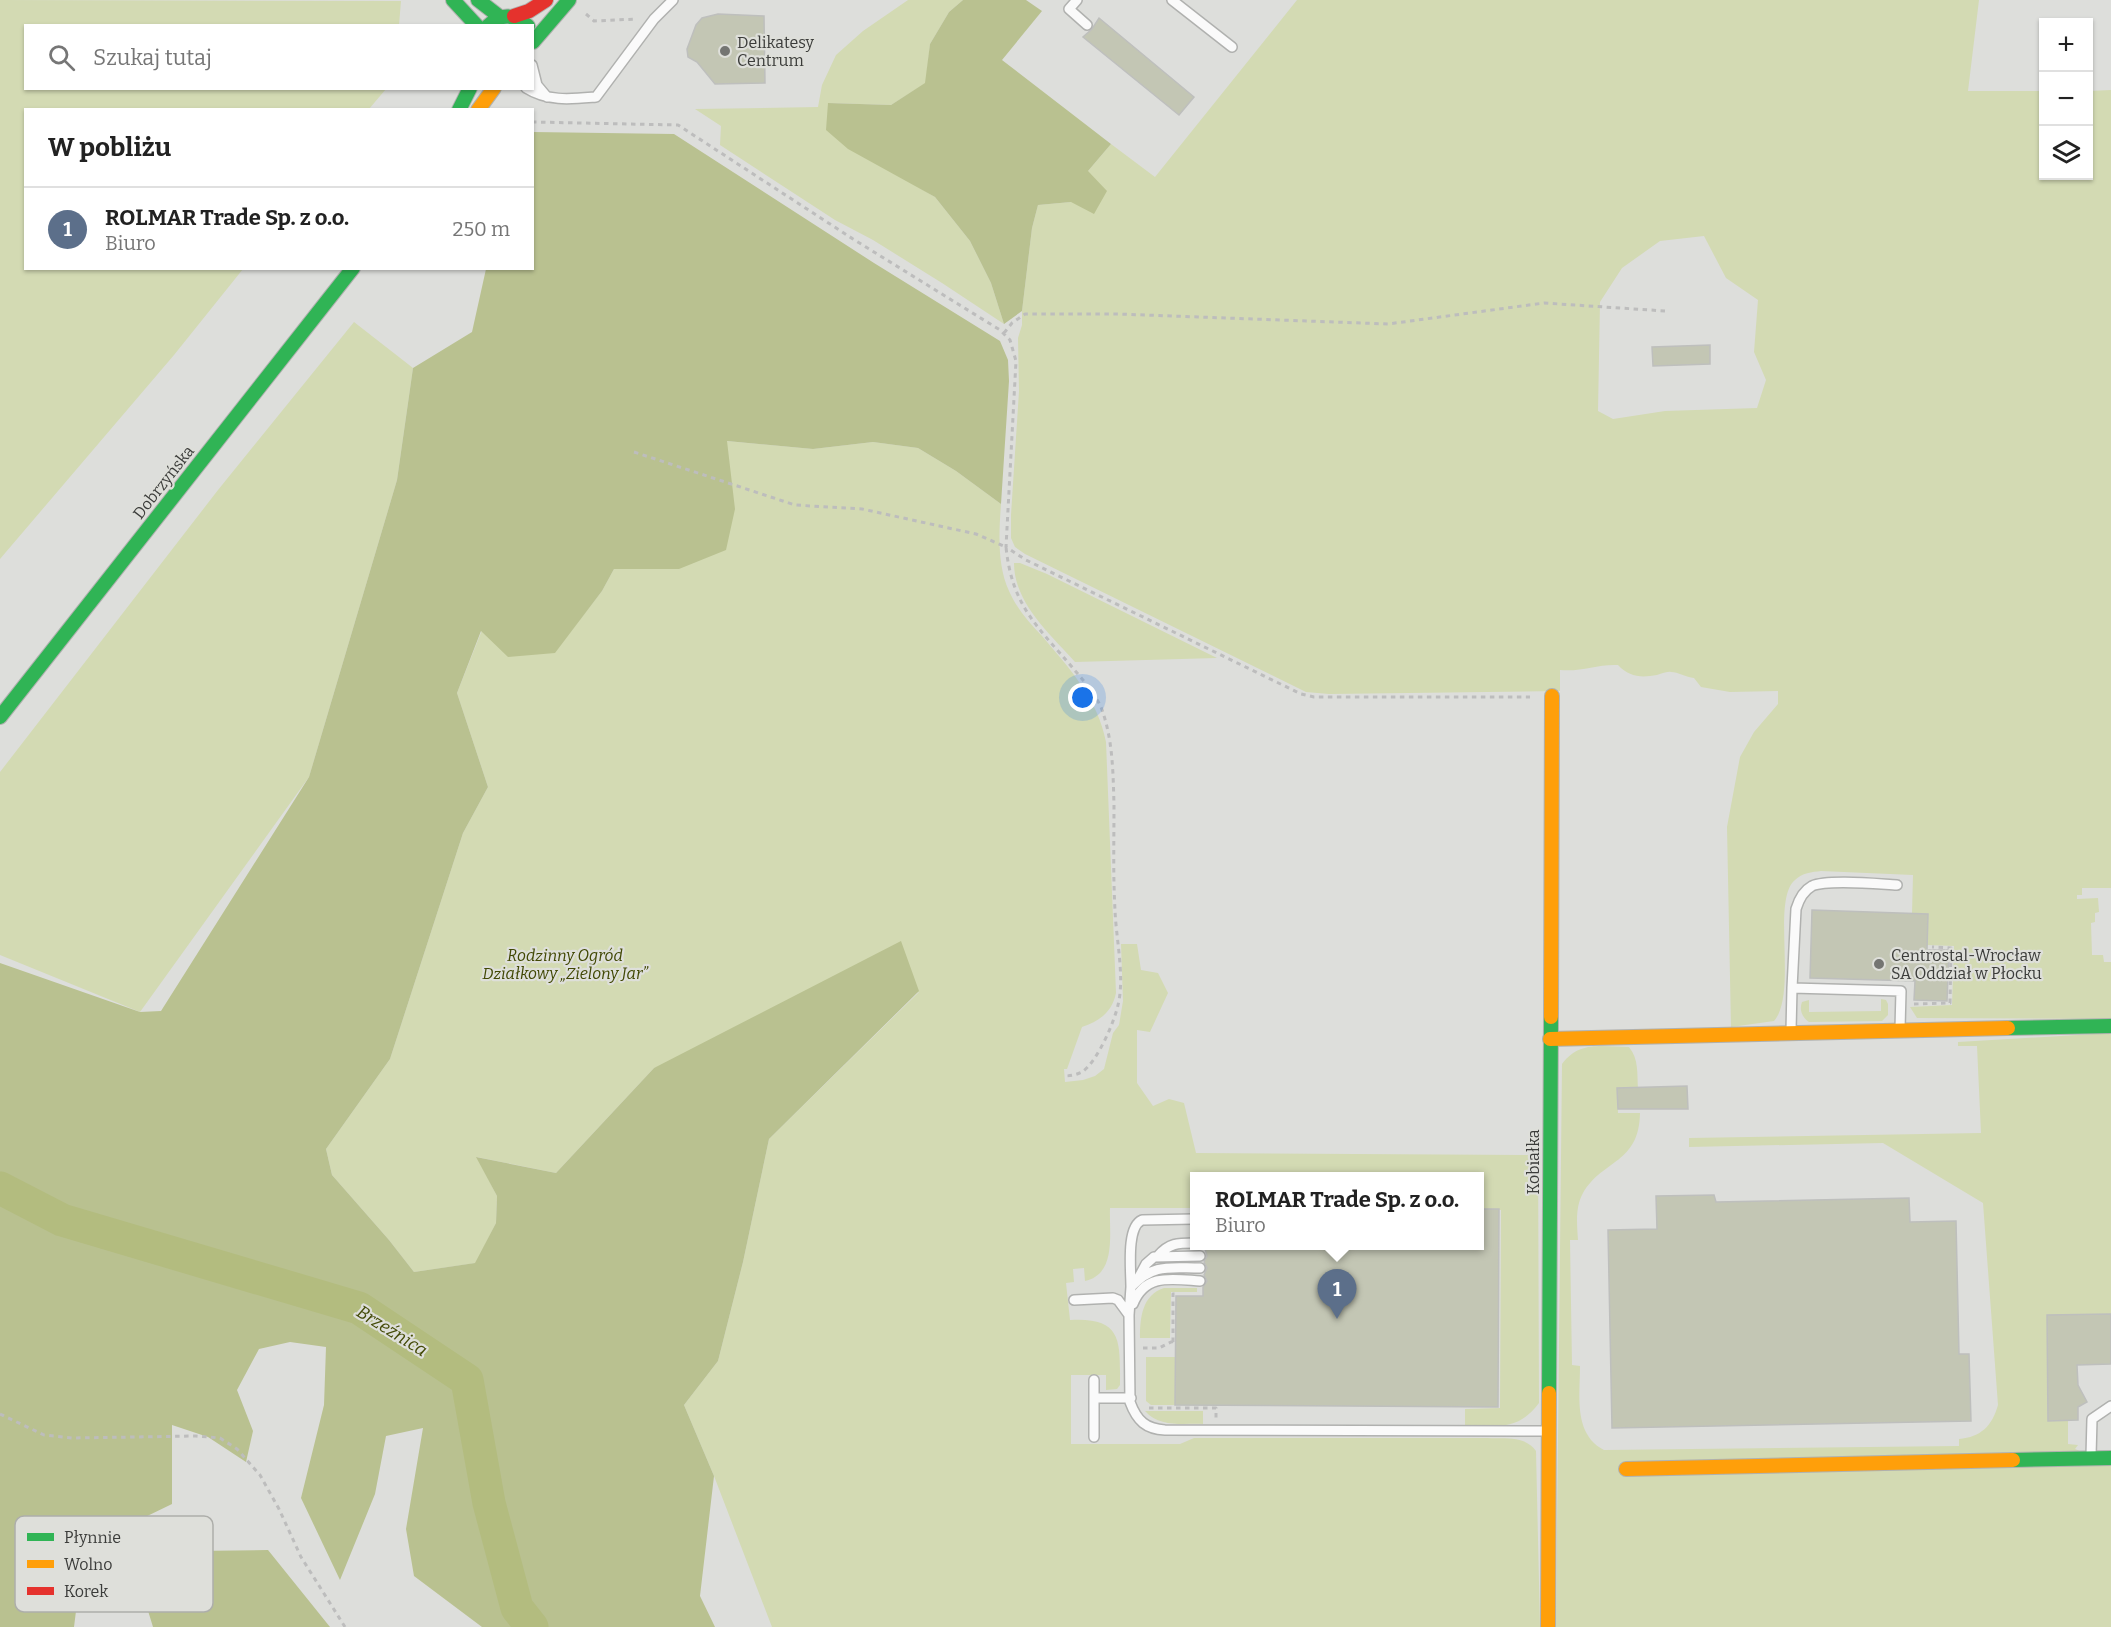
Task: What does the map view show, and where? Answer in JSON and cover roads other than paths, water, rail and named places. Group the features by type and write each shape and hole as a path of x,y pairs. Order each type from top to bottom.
{"street":[{"path":"453,0 475,24"},
{"path":"478,0 523,24"},
{"path":"492,24 529,11 546,0"},
{"path":"534,42 568,0"},
{"path":"460,108 469,90"},
{"path":"479,108 493,90"},
{"name":"Dobrzyńska","path":"0,717 350,270"},
{"name":"Kobiałka","path":"1548,1627 1552,696"},
{"path":"1550,1039 2111,1026"},
{"path":"1626,1469 2111,1458"}],"lane":[{"path":"531,90 563,100 596,97 654,19 673,0"},
{"path":"1077,0 1069,9 1087,25"},
{"path":"1172,0 1232,47"},
{"path":"534,73 537,85 547,96"},
{"path":"1791,1034 1796,909 1799,899 1814,885 1826,883 1897,885"},
{"path":"1792,988 1901,991 1900,1031"},
{"path":"1190,1219 1142,1220 1134,1226 1132,1238 1135,1283 1129,1315 1131,1398 1134,1413 1140,1422 1155,1430 1548,1431"},
{"path":"1135,1283 1146,1264 1167,1246 1190,1243"},
{"path":"1158,1256 1200,1256"},
{"path":"1135,1283 1149,1271 1200,1268"},
{"path":"1129,1315 1137,1296 1150,1283 1164,1280 1200,1281"},
{"path":"1074,1300 1113,1298 1118,1300 1129,1315"},
{"path":"1094,1380 1094,1437"},
{"path":"1094,1398 1131,1398"},
{"path":"2091,1458 2092,1419 2111,1406"}],"waterway":[{"name":"Brzeźnica","path":"0,1188 62,1220 359,1308 467,1380 489,1503 517,1608 532,1627"}],"place":[{"name":"Delikatesy Centrum","path":"725,51"},
{"name":"Centrostal-Wrocław SA Oddział w Płocku","path":"1879,964"},
{"name":"ROLMAR Trade Sp. z o.o.","path":"1337,1319"}],"park label":[{"name":"Rodzinny Ogród Działkowy „Zielony Jar”","path":"565,964"}]}
